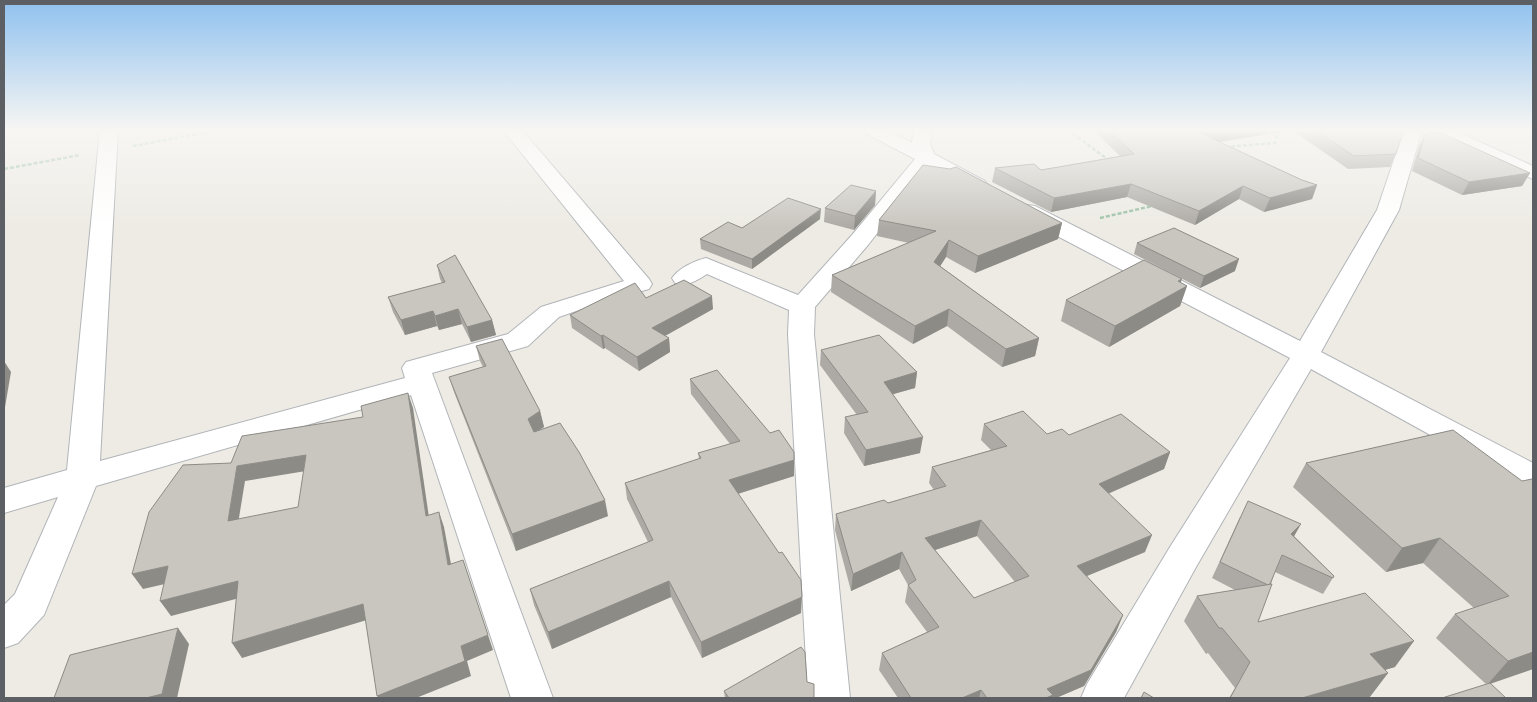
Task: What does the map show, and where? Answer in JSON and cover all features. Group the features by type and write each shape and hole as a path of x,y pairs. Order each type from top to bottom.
{"street":[{"path":"4,631 30,604 83,478 107,163"},
{"path":"532,698 416,368 518,340 550,312 640,284 539,163"},
{"path":"829,698 801,334 802,306 860,240 912,163"},
{"path":"952,163 1004,199 1306,355 1533,477"},
{"path":"1102,698 1182,557 1306,355 1388,210 1403,163"},
{"path":"1512,163 1533,172"},
{"path":"684,278 706,266 802,306"},
{"path":"4,500 421,383"}],"path":[{"path":"4,168 24,163"},
{"path":"1112,163 1116,165"},
{"path":"1055,226 1115,216 1158,204"}],"building":[{"path":"1083,163 1265,163 1317,185 1270,198 1243,186 1199,211 1131,184 1054,198 995,168 1034,164 1041,170"},
{"path":"1428,163 1507,163 1530,173 1469,182"},
{"path":"923,165 950,169 956,167 1062,223 978,256 949,240 934,262 1039,338 1006,349 949,309 915,326 832,275 936,231 879,220"},
{"path":"851,185 876,191 855,216 825,208"},
{"path":"788,198 821,209 752,259 700,239 728,222 742,228"},
{"path":"1174,228 1239,259 1204,276 1137,243"},
{"path":"455,255 492,320 467,327 458,309 435,316 433,311 401,320 388,297 445,282 437,265"},
{"path":"1144,260 1182,279 1178,281 1187,286 1115,326 1066,300"},
{"path":"684,280 712,296 652,328 669,338 637,357 570,315 635,283 646,298"},
{"path":"879,335 917,372 884,382 923,437 866,450 845,417 868,412 821,350"},
{"path":"502,339 540,411 528,419 534,432 560,423 579,452 605,500 512,534 449,377 486,366 476,346"},
{"path":"717,370 770,433 779,430 794,452 794,460 729,480 779,553 782,552 801,580 802,597 701,642 669,581 548,632 530,589 653,540 625,483 701,458 698,453 740,441 690,379"},
{"path":"408,393 426,516 439,512 448,565 463,560 488,635 461,646 465,661 377,696 363,604 232,643 238,581 160,601 168,566 132,574 149,512 183,465 231,463 242,436 363,417 361,406","holes":["306,455 298,507 228,521 237,466"]},
{"path":"1023,411 1047,434 1062,429 1069,435 1121,414 1170,452 1099,484 1152,535 1077,566 1123,615 1091,670 1047,689 1053,695 1046,698 987,698 981,690 962,698 911,698 882,653 939,627 908,585 916,580 902,552 853,574 836,514 884,500 888,503 946,486 932,467 1007,446 984,424","holes":["981,520 1029,576 974,598 925,538"]},
{"path":"1453,430 1522,481 1533,480 1533,652 1508,661 1455,614 1509,596 1440,538 1402,548 1306,463"},
{"path":"1248,501 1301,524 1291,534 1334,576 1333,578 1282,555 1268,585 1220,562"},
{"path":"1272,584 1258,622 1365,593 1414,641 1370,654 1388,673 1302,698 1230,698 1250,662 1222,628 1219,628 1197,596"},
{"path":"178,628 162,694 146,698 54,698 70,655"},
{"path":"801,647 805,652 807,682 814,684 814,698 729,698 724,691"},
{"path":"1490,683 1506,698 1442,698"},
{"path":"1144,692 1154,698 1141,698"}]}
